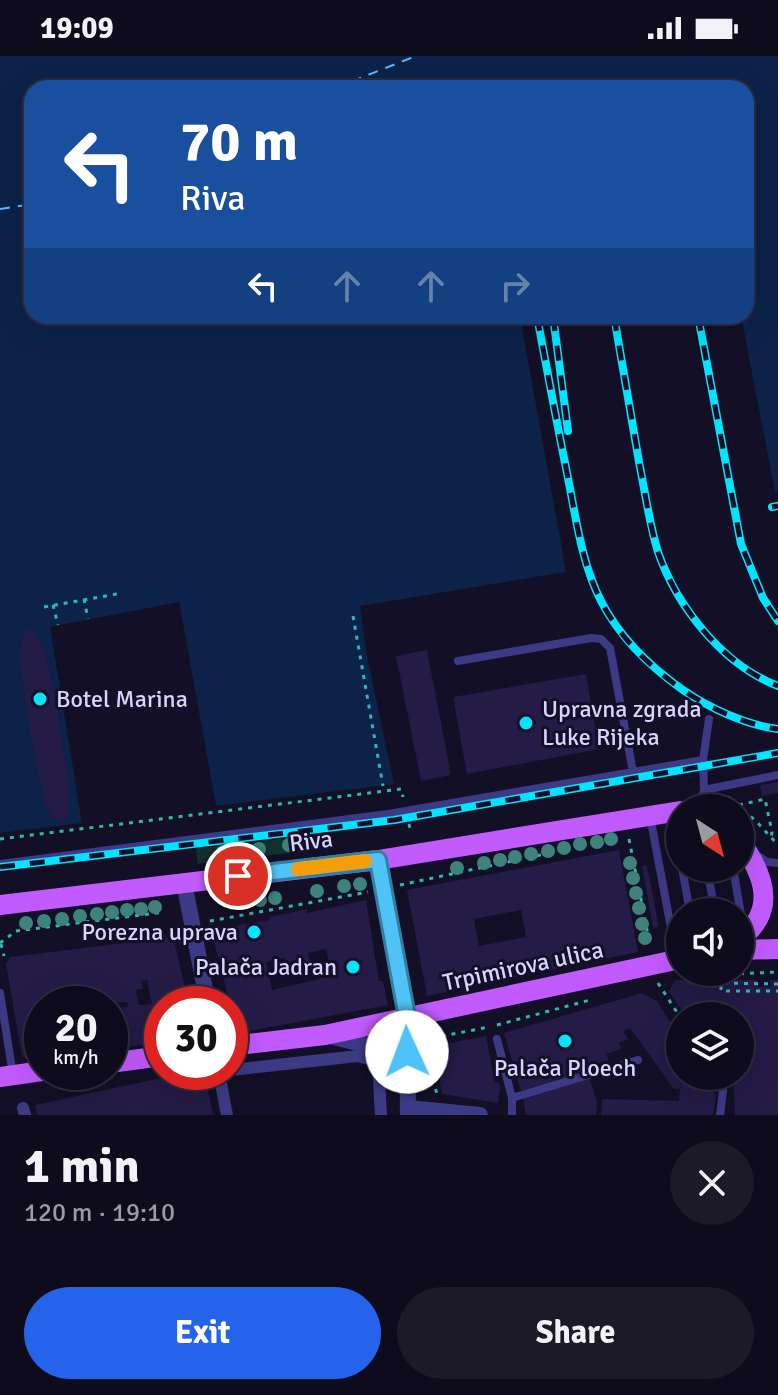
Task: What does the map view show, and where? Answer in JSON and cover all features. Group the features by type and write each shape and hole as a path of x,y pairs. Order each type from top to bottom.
{"main road":[{"name":"Riva","path":"0,905 627,828 650,815 666,813"},
{"path":"754,841 770,853 778,885"},
{"path":"754,863 759,871 764,897 761,915 754,925"},
{"path":"754,944 778,949"},
{"name":"Trpimirova ulica","path":"248,1044 325,1035 666,969"}],"street":[{"path":"378,860 407,1017 408,1112"},
{"path":"184,883 204,986"},
{"path":"325,1035 384,1053 400,1077 408,1112"},
{"path":"248,1069 358,1056 378,1062 381,1115"},
{"path":"220,1090 227,1115"},
{"path":"408,1112 480,1115"}],"lane":[{"path":"458,661 591,638 601,639 610,648 633,772"},
{"path":"703,794 703,760 709,719"},
{"path":"0,864 388,814 703,760"},
{"path":"704,790 778,775"},
{"path":"650,815 668,898"},
{"path":"0,993 7,1076"},
{"path":"497,1039 512,1098 512,1115"},
{"path":"512,1098 638,1060"},
{"path":"720,1115 723,1091"}],"path":[{"path":"44,607 122,593"},
{"path":"84,599 88,619"},
{"path":"53,605 58,625"},
{"path":"353,616 383,786"},
{"path":"0,839 401,789"},
{"path":"754,801 765,799 772,832 770,853"},
{"path":"754,819 770,853"},
{"path":"627,828 653,973 671,1002"},
{"path":"770,853 778,845"},
{"path":"398,885 550,853"},
{"path":"408,872 410,883"},
{"path":"203,922 371,891"},
{"path":"163,902 164,912"},
{"path":"4,956 0,942 16,931 164,912 170,914"},
{"path":"754,971 778,972"},
{"path":"763,972 763,984"},
{"path":"653,973 666,980"},
{"path":"778,984 721,983 721,991 778,991"},
{"path":"440,1097 435,1090 425,1040 486,1028 596,998"}],"green space":[{"path":"298,837 299,852 198,864 196,849"}],"water":[{"path":"0,56 778,56 778,492 775,492 743,324 754,324 754,80 24,80 24,324 521,324 566,572 360,606 367,656 394,784 216,806 179,603 51,627 82,823 0,833"}],"pier":[{"path":"179,602 216,806 212,807 176,607 55,630 85,822 82,823 50,627"}],"building":[{"name":"Botel Marina","path":"27,628 43,647 50,672 68,778 68,815 60,822 52,818 44,801 29,725 20,662 20,648"},
{"path":"427,650 451,775 421,781 396,656"},
{"name":"Upravna zgrada Luke Rijeka","path":"586,674 599,749 467,774 453,697"},
{"path":"778,782 778,793 762,796 760,785"},
{"path":"619,850 638,952 427,996 407,890","holes":["521,910 526,937 479,946 474,919"]},
{"path":"647,865 659,927 653,928 642,866"},
{"name":"Palača Jadran","path":"366,900 379,981 383,981 388,1005 248,1031 248,986 225,986 211,930 270,920 269,917 307,909 307,913","holes":["326,949 332,976 272,990 266,962 285,958 289,976 312,971 308,953"]},
{"path":"173,937 185,986 148,986 147,980 141,981 143,989 136,990 139,1005 144,1005 144,1045 128,1047 128,986 24,986 24,1058 6,964 10,957"},
{"path":"754,980 757,980 757,987 770,987 770,980 778,980 778,1115 735,1115 734,1090 754,1090 754,1002 676,1002 669,991 672,986 754,986"},
{"name":"Palača Ploech","path":"642,993 657,1001 666,1015 666,1078 630,1028 623,1031 628,1039 619,1043 621,1049 607,1054 609,1066 521,1091 504,1033"},
{"path":"486,1036 495,1083 499,1082 498,1103 442,1094 433,1046"},
{"path":"589,1077 597,1102 596,1115 526,1115 523,1098"},
{"path":"144,1082 144,1090 208,1090 213,1115 37,1115 35,1105 105,1090 128,1090 128,1085"},
{"name":"Palača Ploech","path":"680,1090 712,1090 716,1096 713,1115 601,1115 602,1099 679,1101"}],"ferry route":[{"path":"355,80 416,56"},
{"path":"0,209 24,205"}],"railway":[{"path":"539,324 580,541 601,601 636,650 683,690 728,715 778,729"},
{"path":"554,324 568,431"},
{"path":"615,324 650,518 666,573 704,632 739,664 778,686"},
{"path":"700,324 741,544 763,598 778,621"},
{"path":"772,507 778,506"},
{"path":"0,867 394,820 778,753"}],"slow traffic":[{"path":"298,869 365,861"}],"place":[{"name":"Botel Marina","path":"40,699"},
{"name":"Upravna zgrada Luke Rijeka","path":"526,723"},
{"name":"Porezna uprava","path":"254,932"},
{"name":"Palača Jadran","path":"353,967"},
{"name":"Palača Ploech","path":"565,1041"}],"route":[{"path":"238,876 378,860 407,1017 407,1052"}]}
